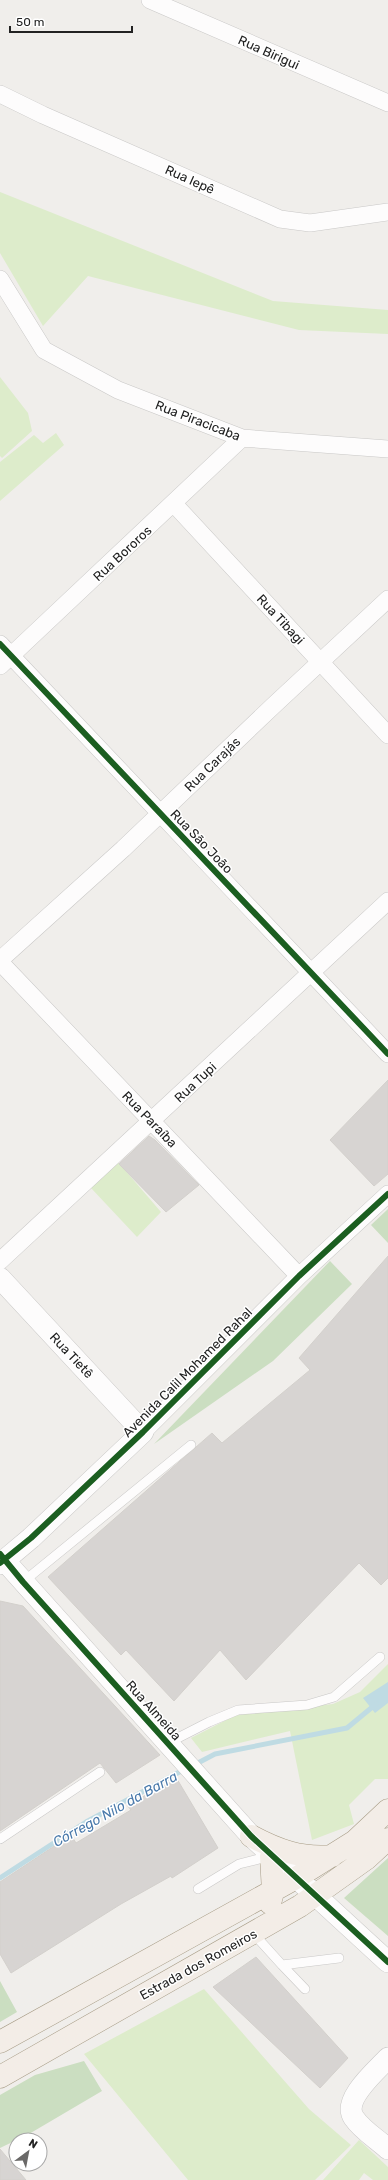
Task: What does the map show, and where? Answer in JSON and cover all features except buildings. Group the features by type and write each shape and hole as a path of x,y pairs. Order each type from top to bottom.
{"main road":[{"path":"0,2042 155,1955 273,1892 355,1841 388,1810"},
{"path":"251,1836 273,1848 300,1856 316,1858 333,1856"},
{"name":"Estrada dos Romeiros","path":"0,2076 253,1933 315,1895 366,1859 388,1840"},
{"path":"253,1933 265,1916 273,1892 271,1856"}],"street":[{"name":"Rua Birigui","path":"150,0 388,103"},
{"name":"Rua Iepê","path":"0,94 43,115 280,218 310,223 388,212"},
{"name":"Rua Piracicaba","path":"0,279 44,350 118,390 242,438 388,449"},
{"name":"Rua Bororos","path":"4,655 174,504 242,438"},
{"name":"Rua Tibagi","path":"174,504 388,735"},
{"name":"Rua Carajás","path":"0,961 161,813 272,706 388,599"},
{"name":"Rua São João","path":"4,655 161,813 388,1054"},
{"name":"Rua Tupi","path":"0,1261 388,901"},
{"name":"Rua Paraíba","path":"0,961 299,1276"},
{"name":"Avenida Calil Mohamed Rahal","path":"2,1559 143,1432 299,1276 388,1194"},
{"name":"Rua Tietê","path":"0,1278 143,1432"},
{"name":"Rua Almeida","path":"2,1559 251,1836 388,1962"},
{"path":"388,2058 356,2092 350,2105 353,2117 388,2149"}],"lane":[{"path":"23,1582 191,1446"},
{"path":"168,1743 209,1722 238,1710 307,1705 334,1697 380,1657"},
{"path":"0,1839 100,1772"},
{"path":"198,1890 239,1864 271,1856"},
{"path":"253,1933 305,1989"},
{"path":"282,1965 339,1958"}],"green space":[{"path":"0,192 273,301 388,310 388,334 299,330 88,276 43,326 0,253"},
{"path":"0,377 28,413 32,431 2,458 0,456"},
{"path":"56,433 64,445 0,501 0,462 34,435 43,443"},
{"path":"118,1162 161,1212 137,1237 91,1188"},
{"path":"388,1209 388,1243 371,1225"},
{"path":"330,1261 352,1284 273,1361 154,1444"},
{"path":"388,1664 388,1779 375,1779 349,1805 354,1824 312,1840 290,1731 202,1752 191,1738 236,1715 333,1704 360,1692"},
{"path":"388,1858 388,1936 344,1898"},
{"path":"0,1981 17,2012 0,2022"},
{"path":"204,1989 309,2109 351,2145 315,2180 188,2180 84,2054"},
{"path":"84,2061 102,2091 32,2132 8,2132 8,2144 0,2148 0,2095 35,2075"},
{"path":"359,2140 388,2167 388,2180 373,2180 364,2173 359,2180 323,2180"}],"water":[{"path":"388,1682 388,1703 375,1713 363,1698"}],"waterway":[{"name":"Córrego Nilo da Barra","path":"194,1765 215,1754 347,1728 376,1704"},
{"name":"Córrego Nilo da Barra","path":"0,1878 86,1822 185,1769"}],"cycle path":[{"path":"0,644 388,1054"},
{"path":"0,1563 31,1538 143,1432 299,1276 388,1194"},
{"path":"0,1554 23,1582 251,1836 388,1962"}]}
